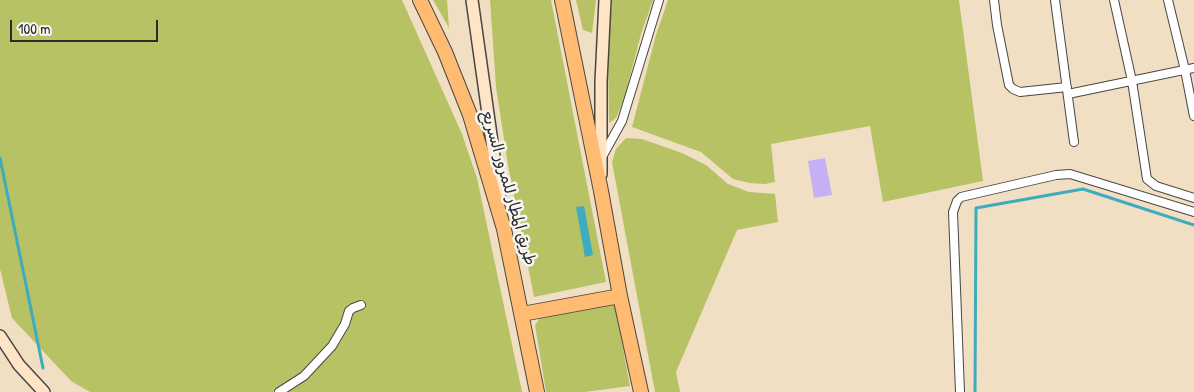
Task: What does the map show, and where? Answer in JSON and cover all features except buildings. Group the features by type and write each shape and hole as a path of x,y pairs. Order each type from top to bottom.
{"highway":[{"name":"طريق المطار للمرور السريع","path":"420,0 445,52 470,115 504,229 536,392"},
{"path":"562,0 601,191 620,296 641,392"},
{"path":"522,314 620,296"}],"street":[{"path":"472,0 504,229"},
{"path":"601,191 601,82 605,0"},
{"path":"601,159 622,121 659,0"},
{"path":"994,0 1009,85 1013,90 1020,92 1068,91 1132,81 1194,68"},
{"path":"1055,0 1074,142"},
{"path":"1114,0 1132,81 1147,179 1156,186 1194,198"},
{"path":"1168,0 1194,116"},
{"path":"960,392 953,212 957,201 961,197 1056,175 1076,174 1194,212"},
{"path":"279,392 304,376 332,346 345,324 349,311 361,305"},
{"path":"0,336 19,364 44,392"}],"green space":[{"path":"0,0 402,0 462,134 477,178 522,392 90,392 71,381 12,318 0,269"},
{"path":"433,0 447,0 449,28"},
{"path":"490,0 551,0 606,282 534,297 508,165 496,87"},
{"path":"576,0 596,0 592,33 583,30"},
{"path":"612,0 653,0 641,34 624,99 616,118 609,123 608,51"},
{"path":"668,0 959,0 983,181 883,202 870,126 771,144 775,182 765,184 749,183 733,179 701,152 632,127 656,35"},
{"path":"626,138 642,139 682,153 706,165 728,184 749,192 775,194 778,222 737,230 676,372 680,392 655,392 612,162 616,149"},
{"path":"610,303 615,306 630,386 585,392 546,392 535,325 540,318"}],"water":[{"path":"584,206 593,255 585,257 576,207"}],"waterway":[{"path":"0,158 43,368"},
{"path":"975,392 976,208 1083,189 1194,225"}]}
